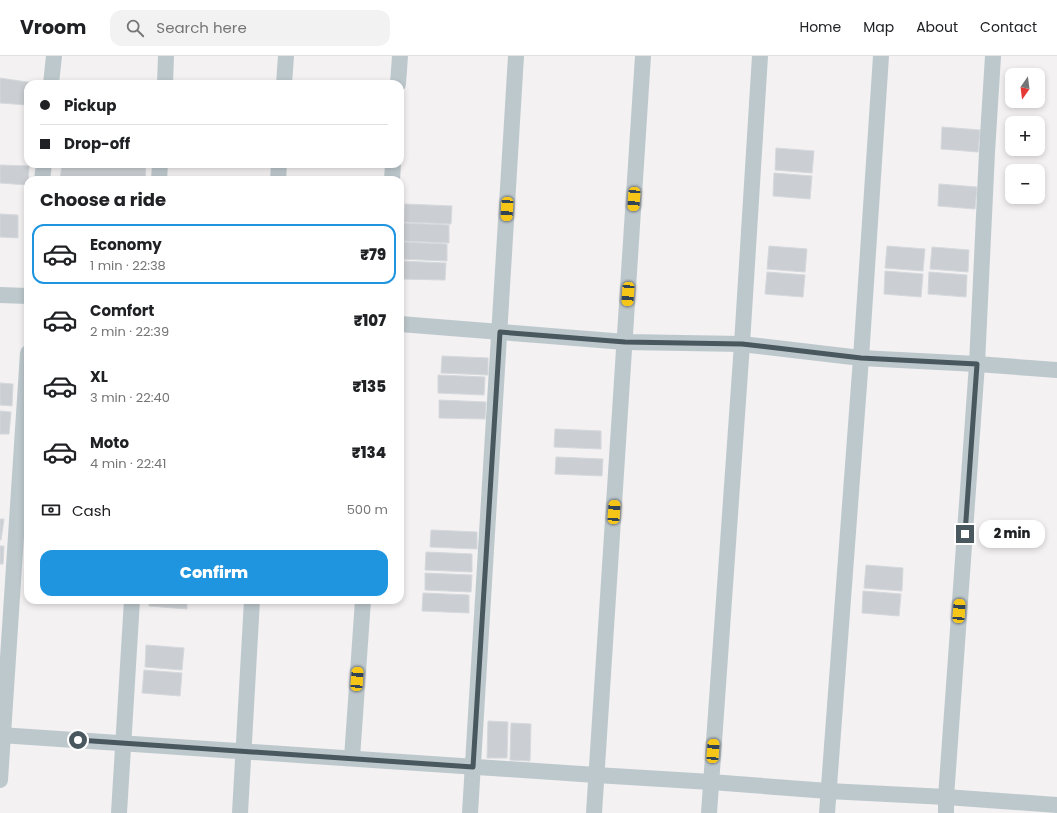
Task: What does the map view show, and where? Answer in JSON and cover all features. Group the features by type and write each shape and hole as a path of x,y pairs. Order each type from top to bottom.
{"street":[{"path":"51,80 54,56"},
{"path":"165,80 166,56"},
{"path":"284,80 286,56"},
{"path":"398,80 400,56"},
{"path":"470,813 516,56"},
{"path":"594,813 644,56"},
{"path":"709,813 742,344 760,56"},
{"path":"827,813 861,358 881,56"},
{"path":"946,813 977,364 992,56"},
{"path":"0,295 24,296"},
{"path":"404,324 625,342 742,344 861,358 1057,370"},
{"path":"0,780 1,735 24,410"},
{"path":"119,813 132,604"},
{"path":"240,813 252,604"},
{"path":"352,758 363,604"},
{"path":"1,735 1057,805"}],"building":[{"path":"0,78 24,82 24,105 0,103"},
{"path":"942,127 980,130 978,152 941,149"},
{"path":"776,148 814,151 812,173 775,170"},
{"path":"0,165 24,166 24,168 29,168 28,176 24,176 24,185 0,183"},
{"path":"62,168 146,168 145,176 60,176"},
{"path":"774,173 812,176 810,199 773,196"},
{"path":"939,184 977,187 975,209 938,206"},
{"path":"405,204 452,206 451,224 404,222"},
{"path":"0,214 18,215 18,238 0,237"},
{"path":"404,223 449,225 449,243 404,241"},
{"path":"404,242 447,244 447,261 404,259"},
{"path":"769,246 807,249 805,272 767,269"},
{"path":"887,246 925,249 923,271 885,268"},
{"path":"932,247 969,250 968,272 930,269"},
{"path":"404,261 446,263 445,280 404,279"},
{"path":"885,271 923,274 921,297 884,294"},
{"path":"767,272 805,275 803,297 765,294"},
{"path":"929,272 967,275 966,297 928,294"},
{"path":"442,356 488,358 488,375 441,373"},
{"path":"438,375 485,377 484,395 438,393"},
{"path":"0,383 13,384 12,406 0,405"},
{"path":"439,400 486,402 485,419 439,418"},
{"path":"0,411 11,412 9,434 0,434"},
{"path":"555,429 601,431 601,449 554,447"},
{"path":"556,457 603,459 602,476 555,474"},
{"path":"0,519 4,519 1,540 0,540"},
{"path":"431,530 477,532 477,549 430,547"},
{"path":"0,546 4,546 3,564 0,564"},
{"path":"426,552 472,554 472,572 425,570"},
{"path":"866,565 903,568 902,591 864,588"},
{"path":"425,573 472,575 471,592 425,590"},
{"path":"863,591 901,594 899,616 862,613"},
{"path":"423,593 469,595 469,613 422,611"},
{"path":"149,604 187,604 187,609 149,606"},
{"path":"146,645 184,648 182,670 145,667"},
{"path":"144,670 182,673 180,696 142,693"},
{"path":"488,721 508,722 507,758 487,758"},
{"path":"511,723 531,724 530,761 510,760"}],"route":[{"path":"78,740 473,767 500,332 625,342 742,344 861,358 977,364 965,534"}]}
